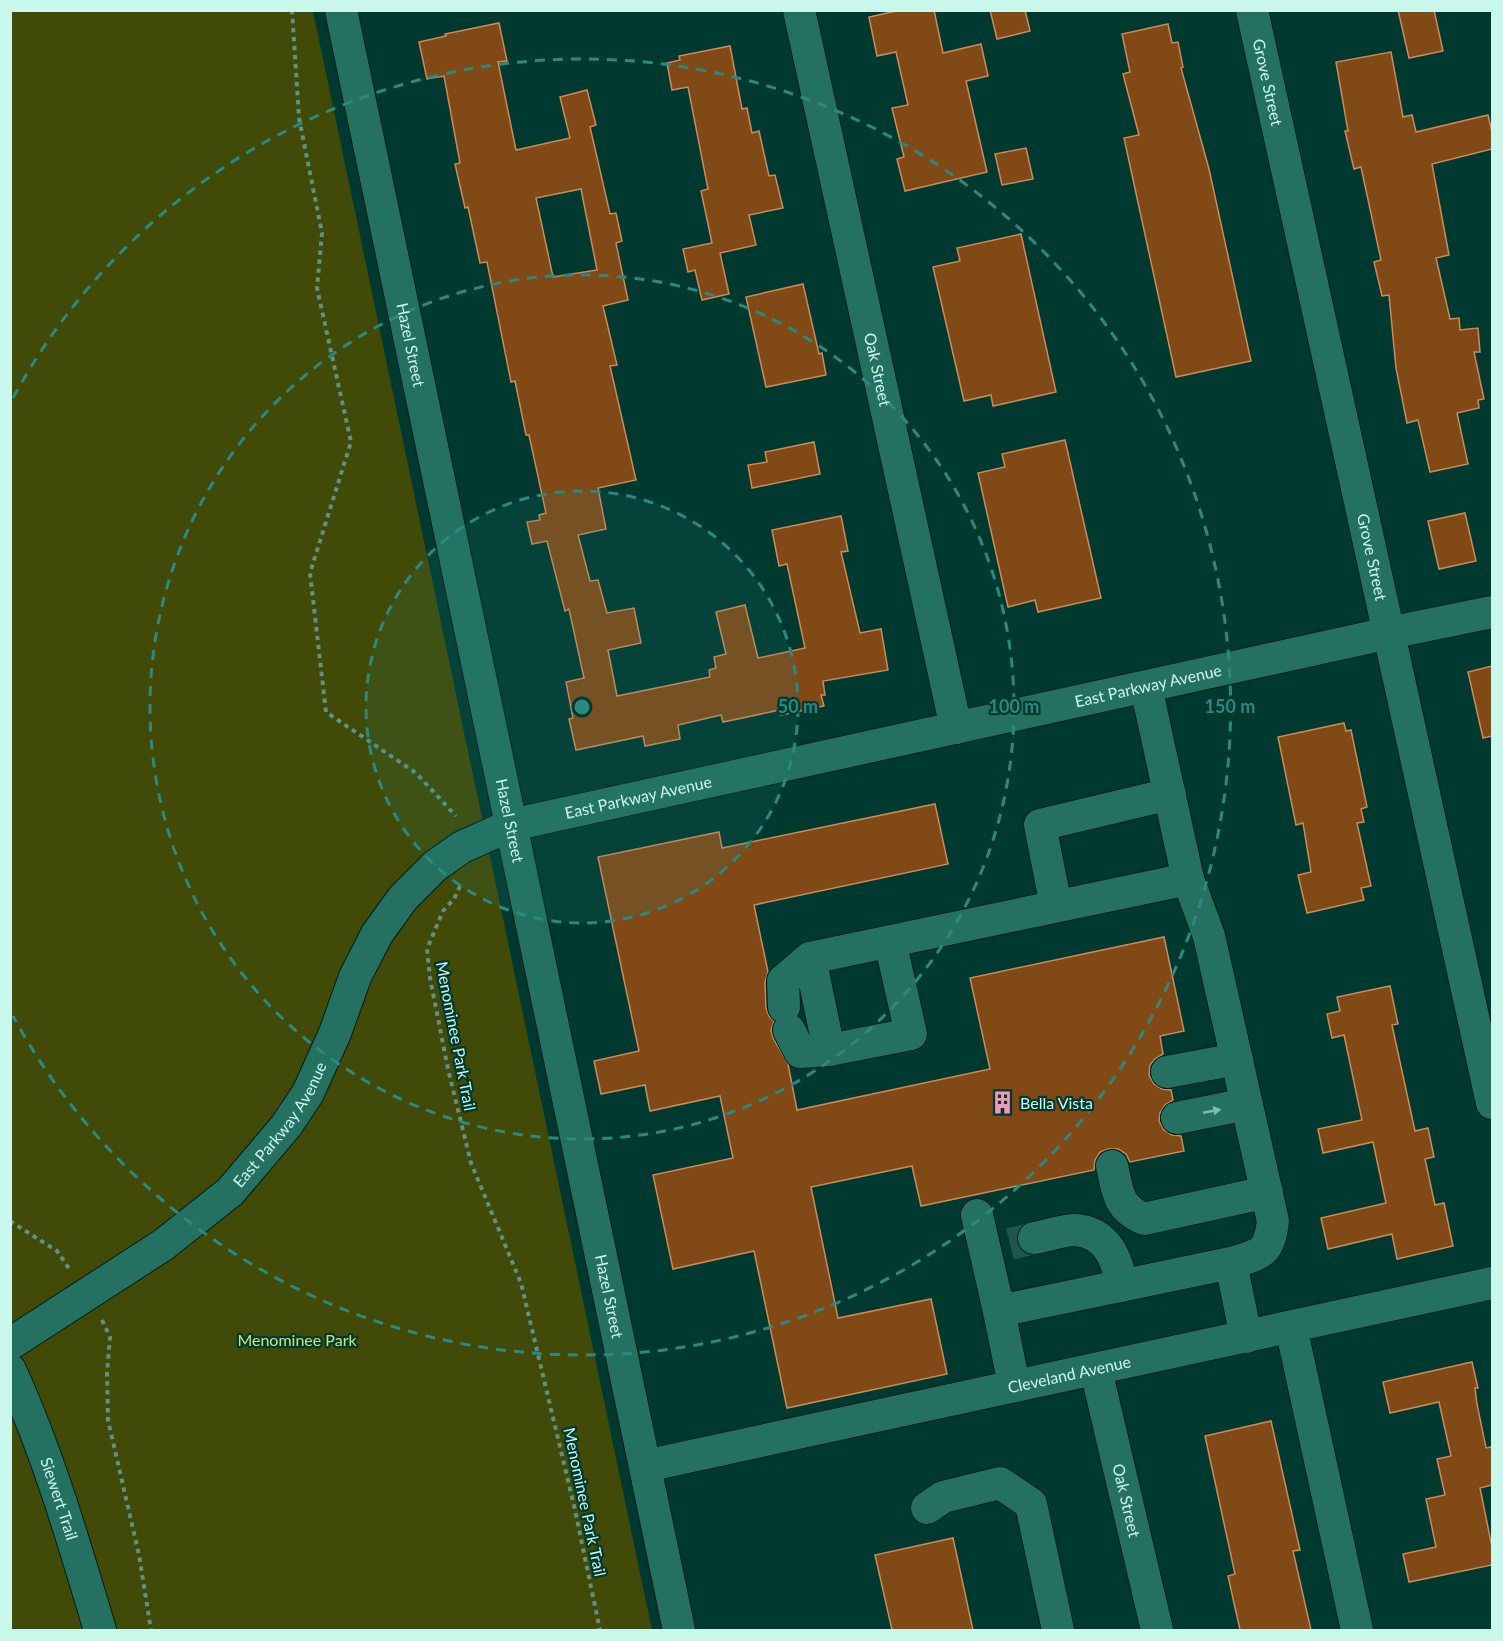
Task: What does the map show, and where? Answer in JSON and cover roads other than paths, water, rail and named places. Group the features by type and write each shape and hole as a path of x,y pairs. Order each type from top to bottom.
{"street":[{"name":"Hazel Street","path":"341,10 679,1630"},
{"name":"Oak Street","path":"799,10 956,728"},
{"name":"Grove Street","path":"1252,10 1492,1103"},
{"name":"East Parkway Avenue","path":"10,1344 88,1296 163,1245 230,1192 286,1126 308,1093 335,1033 355,977 377,934 402,898 421,879 462,847 511,825 1492,612"},
{"path":"999,1311 1231,1263 1259,1254 1271,1240 1273,1221 1237,1059 1209,936 1188,879 1146,687"},
{"path":"1056,906 1040,825 1170,794"},
{"path":"890,941 911,1034 829,1050 800,1052 786,1018 783,981 810,958 890,941 1056,906 1188,879"},
{"path":"810,958 829,1050"},
{"path":"1167,1072 1237,1059"},
{"path":"1177,1118 1247,1104"},
{"path":"1112,1166 1120,1201 1133,1214 1144,1219 1267,1192"},
{"path":"977,1215 1010,1244"},
{"path":"1010,1244 1074,1230 1101,1238 1119,1266 1121,1286"},
{"path":"1010,1244 999,1311 1014,1385"},
{"path":"1231,1263 1245,1337"},
{"name":"Cleveland Avenue","path":"645,1466 1492,1283"},
{"path":"1291,1327 1357,1630"},
{"name":"Siewert Trail","path":"10,1370 27,1405 42,1446 100,1630"},
{"name":"Oak Street","path":"1096,1370 1156,1630"},
{"path":"927,1508 943,1497 1000,1484 1031,1504 1058,1630"}],"tunnel":[{"path":"1010,1244 1034,1238"}],"place":[{"name":"Bella Vista","path":"1002,1103"}],"park label":[{"name":"Menominee Park","path":"297,1340"}]}
